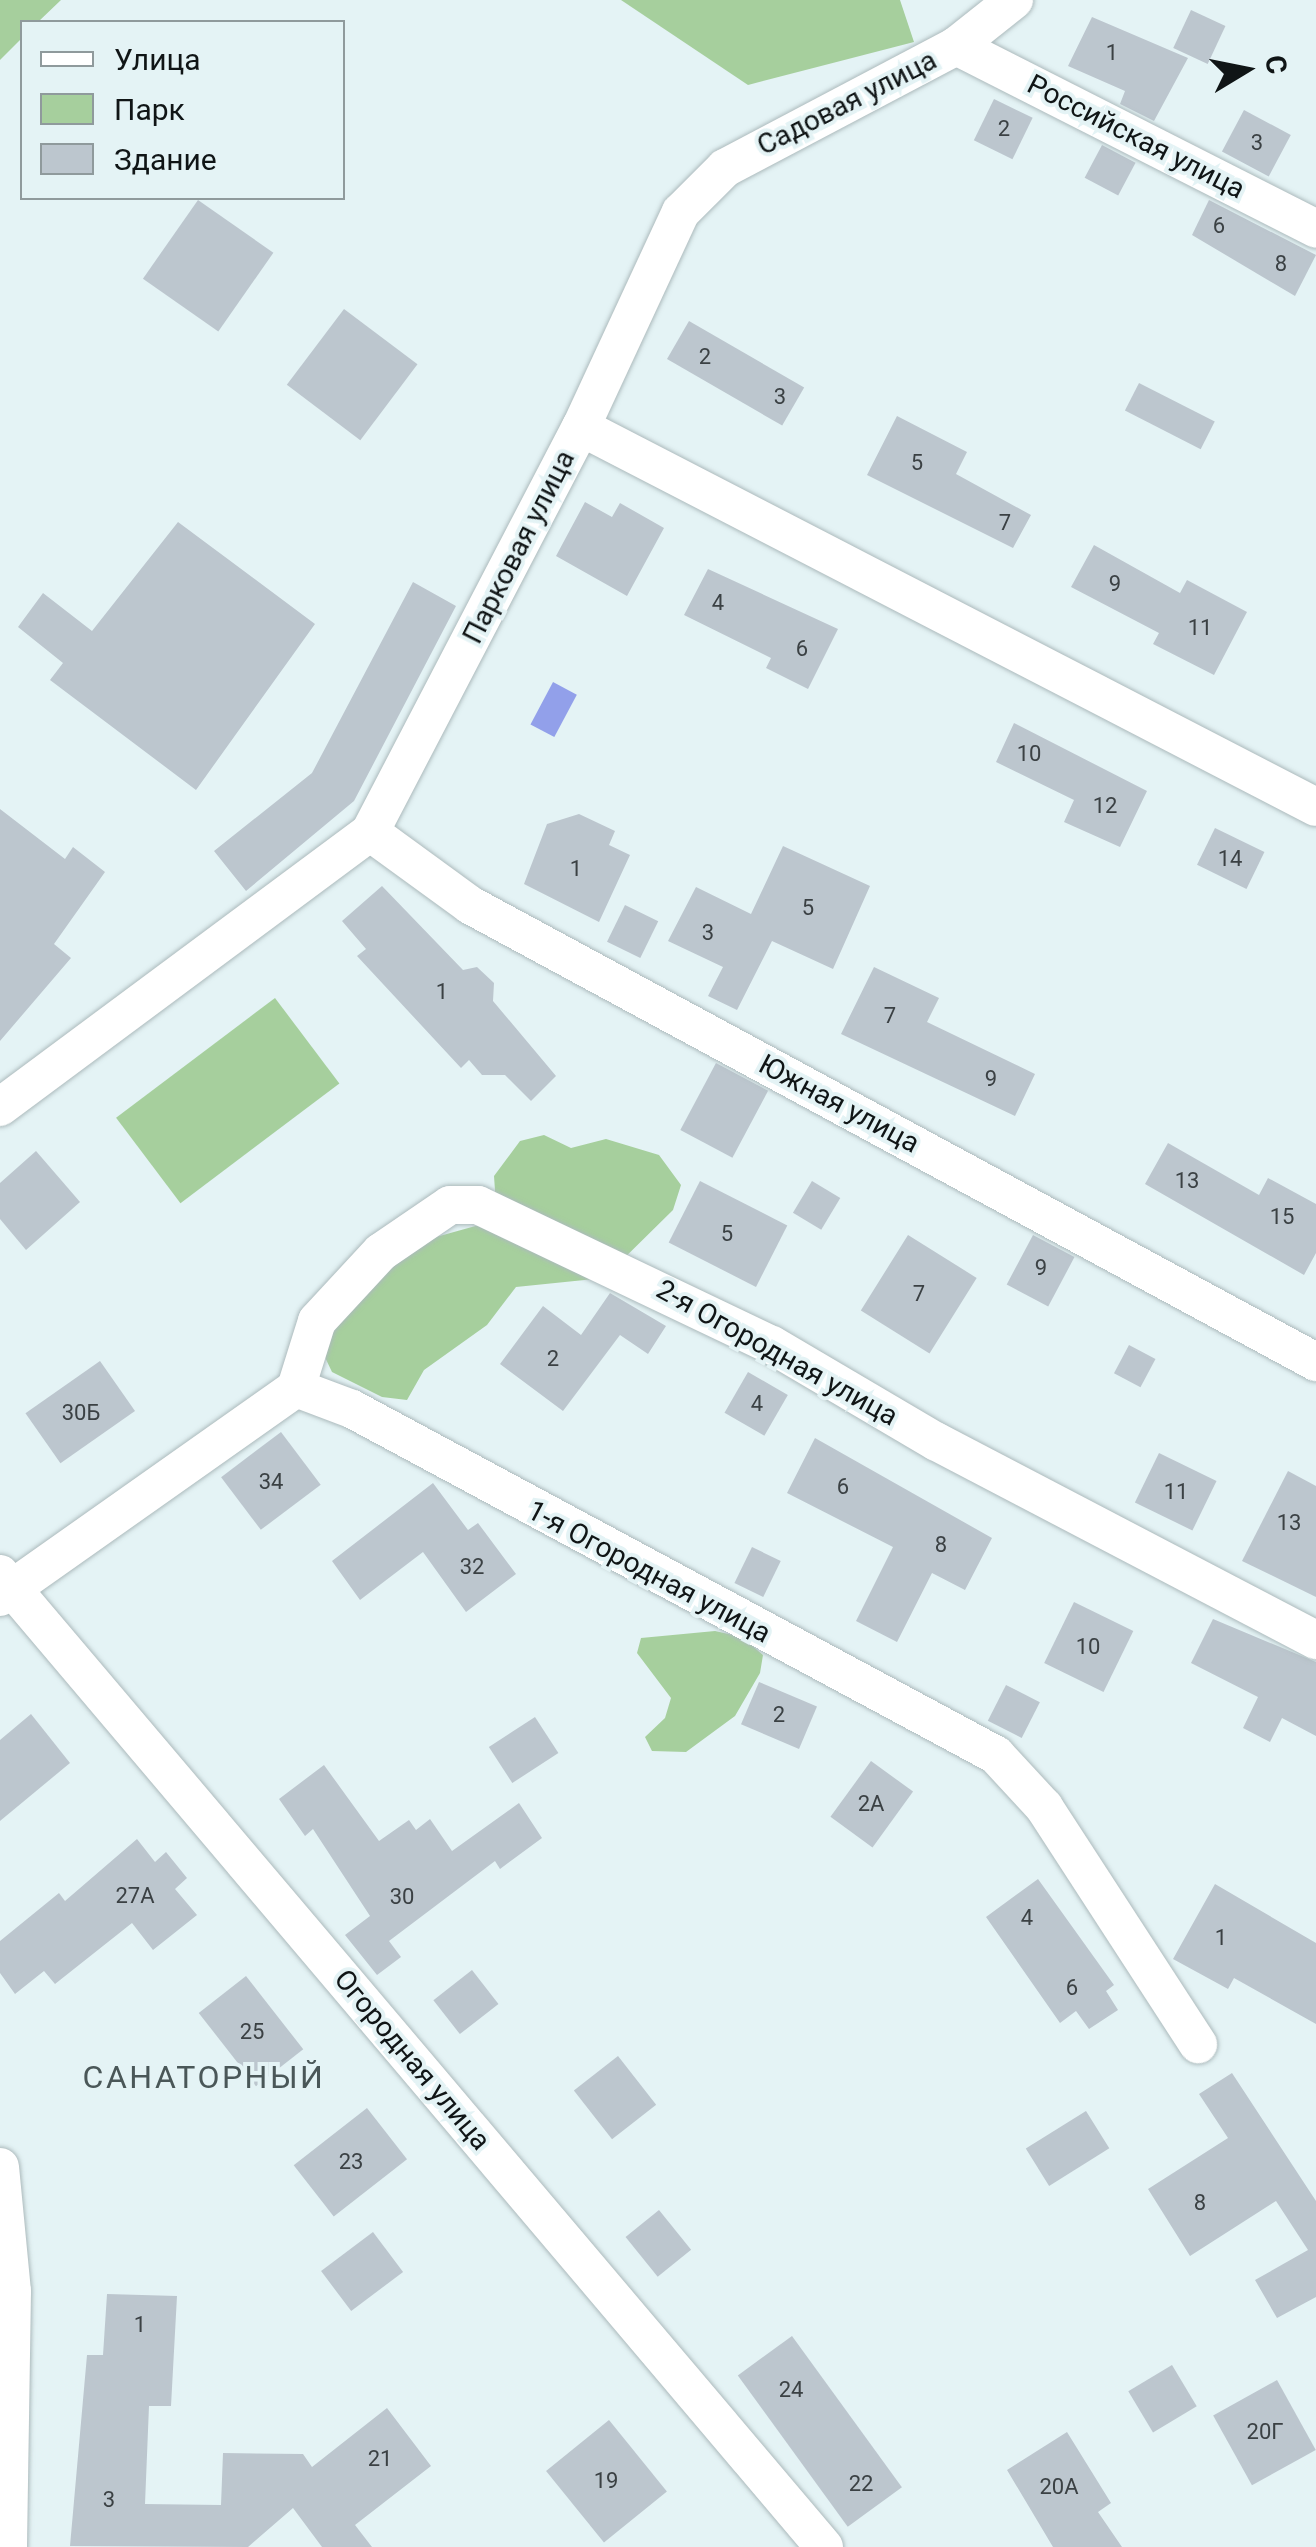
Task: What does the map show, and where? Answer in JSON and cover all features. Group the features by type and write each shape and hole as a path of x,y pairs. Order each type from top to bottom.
{"street":[{"name":"Садовая улица","path":"581,427 681,212 725,168 784,131 956,46 1014,0"},
{"name":"Российская улица","path":"956,46 1316,229"},
{"name":"Парковая улица","path":"0,1107 370,832 581,427 1316,808"},
{"name":"Южная улица","path":"370,832 470,905 1316,1362"},
{"name":"2-я Огородная улица","path":"296,1388 317,1321 381,1252 450,1206 478,1205 772,1345 937,1442 1316,1640"},
{"path":"4,1586 50,1569 296,1388"},
{"name":"1-я Огородная улица","path":"296,1388 352,1409 996,1755 1044,1807 1198,2044"},
{"name":"Огородная улица","path":"4,1586 824,2547"},
{"path":"0,2167 12,2291 8,2547"}],"green space":[{"path":"0,0 61,0 40,20 20,20 20,40 0,60"},
{"path":"621,0 900,0 914,42 748,85"},
{"path":"275,998 339,1083 180,1203 116,1118"},
{"path":"544,1135 571,1148 606,1139 659,1155 681,1185 673,1210 604,1278 516,1287 487,1325 424,1370 407,1400 382,1397 332,1372 322,1351 333,1319 389,1265 436,1237 497,1220 494,1176 520,1141"},
{"path":"715,1631 742,1637 763,1655 760,1673 735,1716 686,1752 652,1751 645,1737 665,1718 671,1698 637,1653 641,1638"}],"water":[{"path":"553,682 577,695 554,737 530,724"}],"building":[{"path":"1191,10 1225,26 1208,64 1173,48"},
{"path":"1092,17 1188,58 1154,121 1120,104 1125,91 1068,66"},
{"path":"994,99 1033,118 1012,159 974,140"},
{"path":"1244,110 1291,135 1269,176 1222,151"},
{"path":"1102,145 1136,163 1118,196 1085,178"},
{"path":"198,200 273,253 218,331 143,279"},
{"path":"1209,200 1316,255 1295,296 1192,235"},
{"path":"344,309 417,364 360,440 287,385"},
{"path":"689,321 804,388 782,426 667,359"},
{"path":"1139,383 1215,422 1201,449 1125,411"},
{"path":"897,416 967,452 956,474 1031,515 1013,548 867,475"},
{"path":"585,502 612,517 620,503 664,528 627,596 556,556"},
{"path":"178,522 315,624 196,790 50,680 63,663 18,627 43,593 92,631"},
{"path":"1094,545 1180,593 1187,580 1247,612 1214,675 1153,644 1159,633 1071,587"},
{"path":"708,569 838,629 808,689 766,668 771,658 684,615"},
{"path":"413,582 456,606 354,801 246,891 214,851 312,773"},
{"path":"1014,723 1147,791 1120,847 1064,822 1074,800 996,762"},
{"path":"0,809 65,859 73,847 105,872 54,944 71,958 0,1041"},
{"path":"579,814 615,831 609,845 630,855 599,922 524,884 547,824"},
{"path":"1215,828 1264,852 1246,889 1197,865"},
{"path":"783,846 870,886 833,969 772,941 737,1010 708,996 723,967 668,941 696,887 751,914"},
{"path":"382,886 463,970 477,967 494,983 493,1001 556,1076 531,1101 505,1075 482,1075 469,1060 461,1068 357,956 366,949 342,921"},
{"path":"625,905 658,921 640,958 607,942"},
{"path":"874,967 939,998 927,1022 1035,1074 1015,1116 841,1034"},
{"path":"716,1063 768,1091 732,1158 680,1130"},
{"path":"1168,1143 1259,1195 1268,1178 1316,1204 1316,1253 1304,1275 1145,1184"},
{"path":"36,1151 80,1202 26,1250 0,1219 0,1183"},
{"path":"700,1181 787,1225 756,1287 669,1242"},
{"path":"812,1181 840,1198 821,1230 793,1213"},
{"path":"908,1235 977,1278 930,1353 861,1310"},
{"path":"1033,1235 1074,1257 1048,1307 1007,1284"},
{"path":"610,1293 666,1326 648,1354 620,1335 563,1411 500,1364 543,1306 581,1335"},
{"path":"1129,1345 1155,1359 1140,1387 1114,1373"},
{"path":"100,1361 135,1411 60,1463 25,1413"},
{"path":"748,1372 788,1395 764,1436 724,1413"},
{"path":"281,1432 321,1485 261,1530 221,1477"},
{"path":"815,1438 992,1538 965,1590 932,1573 897,1642 856,1621 893,1547 787,1493"},
{"path":"1159,1453 1217,1481 1192,1530 1135,1502"},
{"path":"1288,1471 1316,1486 1316,1597 1242,1561"},
{"path":"433,1483 468,1530 478,1523 516,1574 466,1612 423,1552 360,1600 332,1561"},
{"path":"752,1547 781,1561 763,1597 734,1583"},
{"path":"1074,1602 1133,1631 1104,1692 1044,1663"},
{"path":"1213,1619 1316,1662 1316,1736 1282,1718 1270,1742 1243,1728 1258,1697 1191,1663"},
{"path":"759,1682 817,1707 799,1749 741,1724"},
{"path":"1006,1685 1040,1702 1022,1738 988,1721"},
{"path":"31,1714 70,1763 0,1821 0,1740"},
{"path":"535,1717 558,1753 512,1783 489,1747"},
{"path":"871,1761 913,1792 873,1847 830,1817"},
{"path":"324,1765 379,1841 409,1820 416,1830 430,1819 452,1851 519,1803 542,1838 500,1869 495,1861 389,1941 401,1957 377,1975 345,1935 370,1916 313,1829 305,1836 279,1799"},
{"path":"137,1839 155,1862 166,1852 187,1878 175,1889 197,1915 153,1950 132,1923 55,1984 44,1971 15,1994 0,1973 0,1941 59,1893 65,1901"},
{"path":"1038,1879 1114,1985 1106,1991 1118,2010 1089,2029 1076,2011 1060,2023 986,1917"},
{"path":"1215,1884 1316,1943 1316,2024 1234,1978 1228,1989 1173,1959"},
{"path":"472,1970 498,2004 460,2034 433,2000"},
{"path":"246,1976 303,2049 256,2086 199,2013"},
{"path":"618,2056 656,2105 612,2139 574,2090"},
{"path":"1232,2073 1316,2201 1316,2297 1277,2318 1255,2280 1308,2250 1276,2201 1190,2256 1148,2189 1228,2138 1199,2094"},
{"path":"367,2108 407,2159 334,2216 294,2165"},
{"path":"1086,2111 1109,2148 1049,2186 1026,2149"},
{"path":"659,2210 691,2250 658,2277 626,2237"},
{"path":"373,2232 403,2272 351,2311 321,2271"},
{"path":"107,2294 177,2296 171,2406 149,2406 145,2504 221,2505 223,2453 303,2454 312,2467 387,2408 431,2466 355,2525 372,2547 322,2547 293,2508 248,2547 70,2546 87,2355 103,2355"},
{"path":"792,2336 902,2487 848,2527 738,2375"},
{"path":"1172,2365 1197,2406 1153,2432 1128,2391"},
{"path":"1277,2380 1316,2450 1252,2485 1213,2415"},
{"path":"609,2420 667,2491 604,2542 546,2471"},
{"path":"1067,2432 1111,2503 1098,2512 1122,2547 1053,2547 1007,2470"}],"district":[{"name":"САНАТОРНЫЙ","path":"204,2077"}]}
